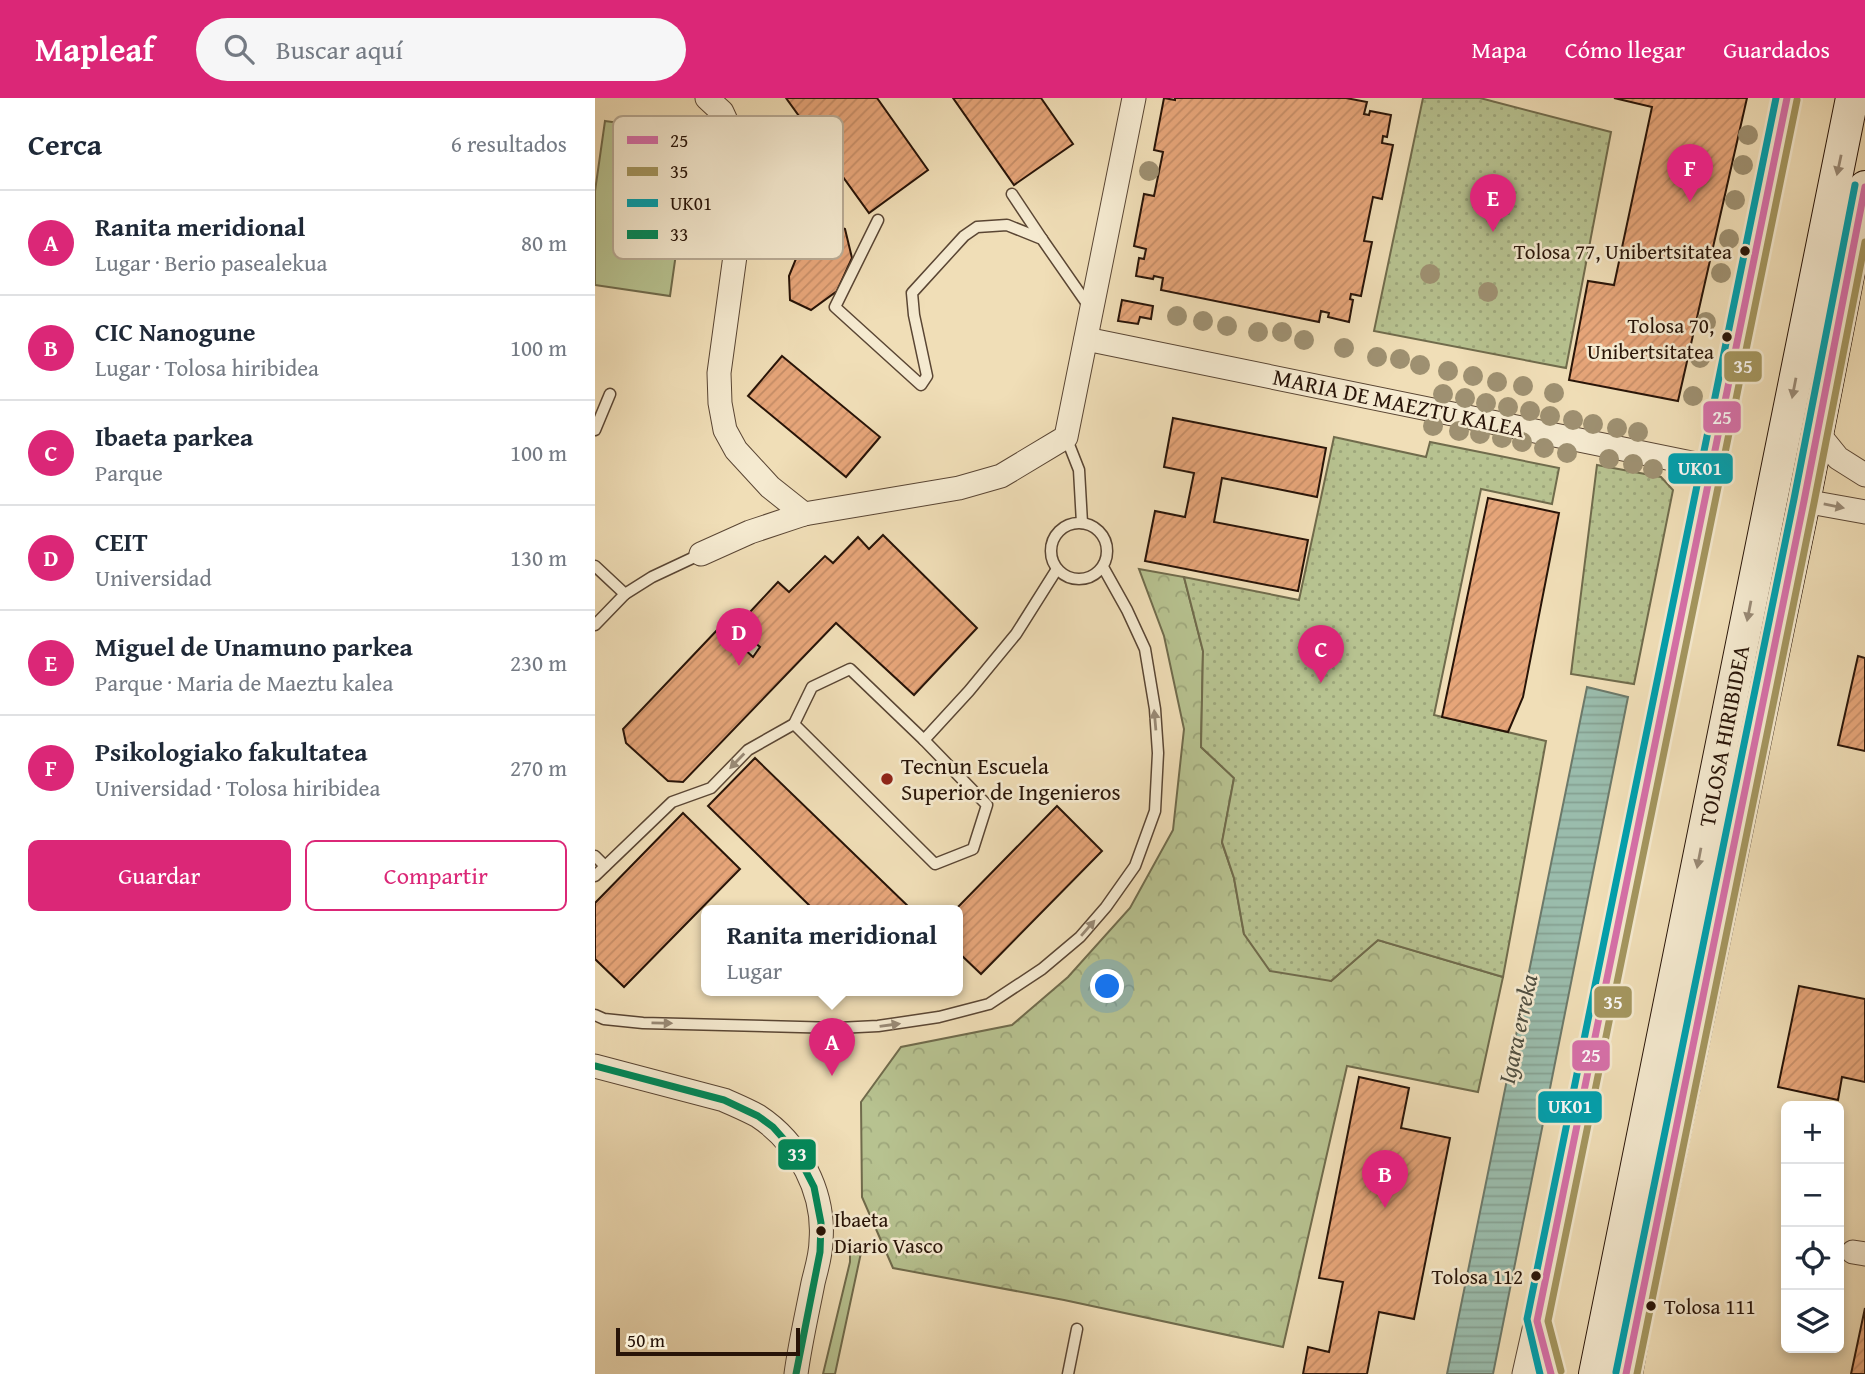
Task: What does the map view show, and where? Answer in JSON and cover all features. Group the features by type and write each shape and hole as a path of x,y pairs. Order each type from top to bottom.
{"main road":[{"name":"TOLOSA HIRIBIDEA","path":"1595,1374 1852,98"},
{"name":"TOLOSA HIRIBIDEA","path":"1626,1374 1818,432 1865,187"}],"street":[{"path":"707,98 723,116"},
{"path":"701,554 750,532 804,514 959,488 1001,476 1066,437 1133,98"},
{"path":"1524,1374 1787,98"},
{"path":"735,259 719,373 720,403 725,430 736,450 770,487 804,514"},
{"name":"MARIA DE MAEZTU KALEA","path":"1086,339 1711,467"},
{"path":"1818,432 1838,458 1865,475"},
{"path":"1804,501 1865,512"},
{"path":"595,1066 724,1100 741,1107 772,1127 797,1154 814,1188 822,1224 821,1243 796,1374"},
{"path":"1537,1321 1551,1374"}],"lane":[{"path":"1011,194 1091,310"},
{"path":"879,220 835,307 921,385 927,376 912,293 964,236 977,227 1007,225 1042,239"},
{"path":"595,430 610,394"},
{"path":"1066,437 1079,470 1081,523"},
{"path":"1072,524 1090,525 1098,530 1107,547 1107,558 1103,567 1091,577 1081,579 1065,575 1058,569 1051,555 1056,535 1072,524"},
{"path":"595,625 625,594 652,577 701,554"},
{"path":"595,566 625,594"},
{"path":"595,1016 643,1023 838,1028 879,1026 939,1017 989,1004 1042,968 1080,937 1106,907 1135,866 1155,811 1158,753 1155,709 1145,649 1103,567"},
{"path":"924,740 1016,634 1058,569"},
{"path":"595,876 672,802 711,788 748,750 794,724 812,687 850,670 987,805 973,849 935,864 794,724"},
{"path":"595,856 605,866"},
{"path":"1068,1374 1077,1329"}],"green space":[{"path":"1423,98 1480,98 1611,132 1566,368 1374,331"},
{"path":"605,121 613,122 613,259 675,259 670,296 595,285 595,191"},
{"path":"1334,437 1426,457 1430,442 1559,468 1552,504 1481,489 1434,715 1546,741 1503,977 1378,940 1331,981 1270,971 1244,934 1234,878 1222,842 1234,778 1201,747 1203,651 1184,577 1299,600"},
{"path":"1597,465 1661,477 1673,490 1634,684 1571,674"},
{"path":"1139,569 1184,577 1203,651 1201,747 1234,778 1222,843 1234,878 1244,934 1331,981 1378,940 1503,977 1478,1092 1347,1066 1283,1347 1064,1300 893,1268 862,1197 861,1102 901,1047 1012,1025 1068,977 1130,908 1173,830 1184,729 1164,636"},
{"path":"857,1247 862,1248 835,1374 823,1374 850,1262 850,1252"}],"water":[{"name":"Igara erreka","path":"1587,687 1628,697 1493,1374 1447,1374"}],"building":[{"path":"786,98 877,98 928,170 869,213 843,177 843,116 799,116"},
{"path":"953,98 1041,98 1073,144 1014,185"},
{"path":"1164,98 1346,98 1367,102 1364,114 1369,115 1370,111 1391,115 1387,137 1383,136 1382,143 1393,145 1382,199 1373,197 1364,241 1372,242 1361,296 1351,294 1350,299 1353,300 1349,322 1328,317 1329,313 1321,311 1319,322 1161,290 1163,278 1136,276 1139,258 1144,259 1146,249 1134,246 1144,194 1154,196 1163,152 1154,150"},
{"path":"1614,98 1747,98 1678,401 1569,380 1588,281 1614,285 1652,107"},
{"path":"843,228 845,229 852,258 837,291 811,310 790,300 789,276 796,259 843,259"},
{"path":"1122,300 1153,306 1151,319 1140,317 1138,324 1118,321"},
{"path":"782,356 880,437 846,477 748,396"},
{"path":"1173,418 1326,448 1317,497 1222,478 1214,522 1308,540 1298,591 1145,561 1155,511 1185,517 1194,473 1164,467"},
{"path":"1488,498 1559,513 1523,697 1508,732 1442,717"},
{"path":"883,535 977,628 914,695 836,623 683,782 668,781 626,743 623,729 720,627 753,657 760,647 736,627 778,582 789,592 825,556 833,563 858,537 869,549"},
{"path":"1858,656 1865,658 1865,751 1838,745"},
{"path":"755,758 907,905 809,905 708,806"},
{"path":"1057,806 1102,851 981,974 963,957 963,905 960,905"},
{"path":"683,813 740,869 705,905 701,905 701,909 624,987 595,959 595,903"},
{"path":"1799,986 1865,999 1865,1082 1842,1077 1838,1100 1778,1087"},
{"path":"1359,1077 1409,1088 1401,1128 1450,1138 1414,1319 1379,1312 1367,1374 1303,1374 1308,1347 1329,1352 1343,1282 1319,1278"},
{"path":"1865,1308 1865,1374 1851,1374"}],"transit line":[{"name":"UK01","path":"1540,1374 1527,1319 1776,98"},
{"name":"25","path":"1551,1374 1537,1321 1787,98"},
{"name":"35","path":"1561,1371 1548,1321 1797,100"},
{"name":"UK01","path":"1616,1372 1794,499 1855,185"},
{"name":"25","path":"1626,1374 1804,501 1865,187"},
{"name":"35","path":"1637,1374 1865,242"},
{"name":"33","path":"595,1066 724,1100 758,1116 773,1127 797,1154 814,1187 821,1223 820,1252 796,1374"}],"place":[{"name":"Psikologiako fakultatea","path":"1690,202"},
{"name":"Miguel de Unamuno parkea","path":"1493,232"},
{"name":"Tolosa 77, Unibertsitatea","path":"1745,251"},
{"name":"Tolosa 70, Unibertsitatea","path":"1727,337"},
{"name":"CEIT","path":"739,666"},
{"name":"Ibaeta parkea","path":"1321,683"},
{"name":"Tecnun Escuela Superior de Ingenieros","path":"887,779"},
{"name":"Ranita meridional","path":"832,1076"},
{"name":"CIC Nanogune","path":"1385,1208"},
{"name":"Ibaeta Diario Vasco","path":"821,1231"},
{"name":"Tolosa 112","path":"1536,1276"},
{"name":"Tolosa 111","path":"1651,1306"}]}
